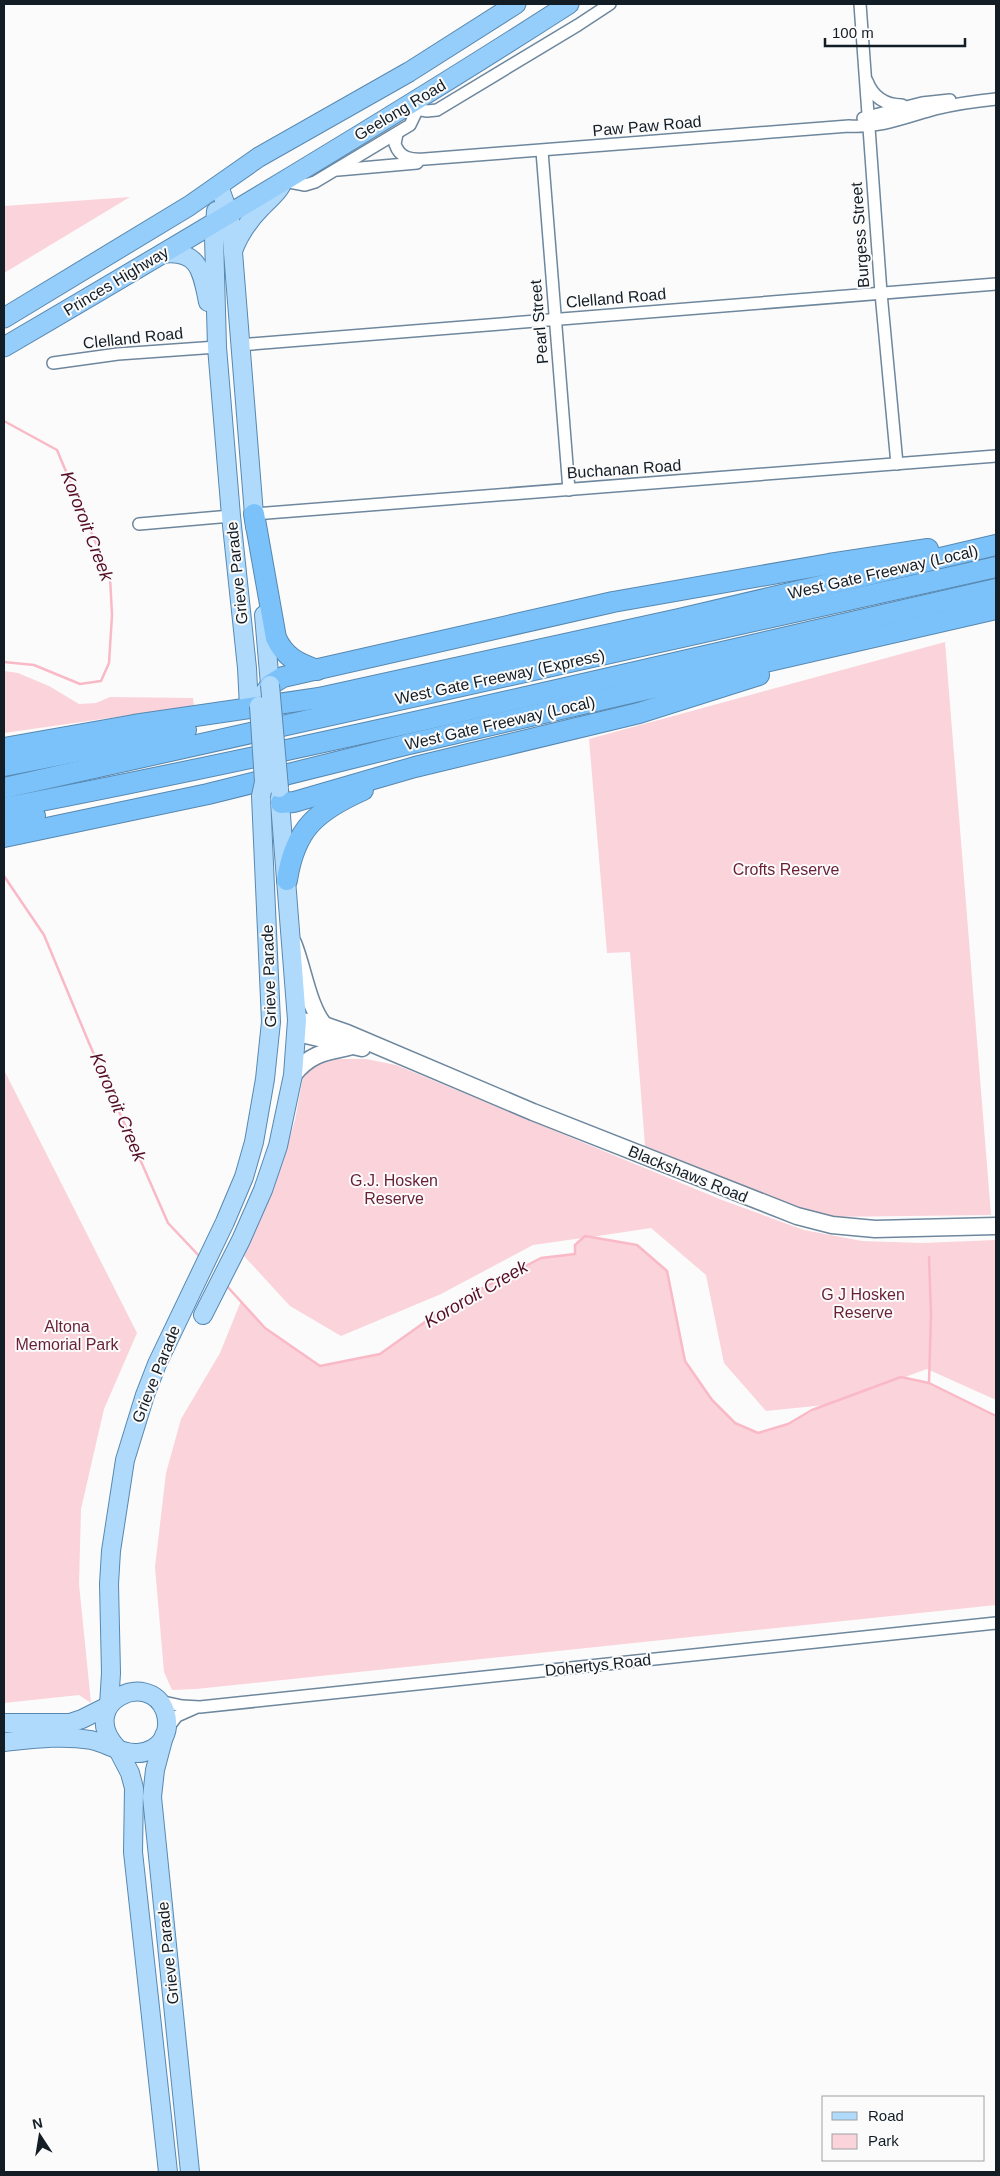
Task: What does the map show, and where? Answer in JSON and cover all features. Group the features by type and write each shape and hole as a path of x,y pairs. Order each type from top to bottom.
{"highway":[{"name":"Geelong Road","path":"219,186 259,157 409,72 516,4"},
{"name":"Geelong Road","path":"222,218 410,108 430,91 569,4"},
{"name":"Princes Highway","path":"4,318 71,279 219,186"},
{"name":"Princes Highway","path":"4,347 222,218"},
{"path":"254,514 276,638 290,658 317,670"},
{"path":"270,685 279,678 613,602 829,564 913,552 996,536"},
{"name":"West Gate Freeway (Local)","path":"4,748 144,724 319,698 688,617 996,545"},
{"name":"West Gate Freeway (Express)","path":"4,788 996,567"},
{"name":"West Gate Freeway (Express)","path":"10,821 296,749 496,706 996,589"},
{"name":"West Gate Freeway (Local)","path":"10,821 208,794 409,744 996,609"},
{"path":"280,796 294,802 415,767 639,713 770,672 839,646"},
{"path":"4,766 203,727 319,698"},
{"path":"287,880 292,853 300,835 309,824 323,813 360,791 415,767"}],"main road":[{"path":"232,252 249,222 262,206 276,194 283,181"},
{"path":"219,186 222,218"},
{"name":"Grieve Parade","path":"203,1315 241,1240 263,1190 278,1146 293,1075 297,1027 280,796 232,252 222,218"},
{"name":"Grieve Parade","path":"108,1706 111,1673 109,1584 111,1552 126,1460 148,1387 189,1296 226,1222 244,1177 254,1142 265,1079 271,1022 261,796 256,783 254,707 231,516 217,346 222,218"},
{"path":"162,254 182,254 190,258 198,266 204,282 217,346 239,345"},
{"path":"231,516 254,514"},
{"path":"254,707 270,685"},
{"path":"261,796 269,802 280,796"},
{"path":"292,940 302,965 312,1002 318,1017 324,1025"},
{"path":"271,1022 297,1027"},
{"name":"Blackshaws Road","path":"297,1027 324,1025 599,1139 797,1216 832,1225 875,1229 996,1226"},
{"name":"Blackshaws Road","path":"297,1027 354,1046 394,1054"},
{"path":"293,1075 302,1064 314,1056 354,1046"},
{"path":"4,1724 70,1723 82,1719 108,1706 124,1694 132,1692 145,1693 157,1699 167,1718 165,1734 155,1747 143,1752 130,1753 93,1741 70,1738 4,1742"},
{"path":"108,1706 105,1728 108,1737 117,1748"},
{"name":"Grieve Parade","path":"165,1734 155,1770 152,1797 190,2172"},
{"name":"Grieve Parade","path":"117,1748 130,1773 134,1788 134,1852 168,2172"}],"street":[{"path":"283,181 309,184 335,170 412,124 410,108 427,111 437,110 610,4"},
{"name":"Burgess Street","path":"860,4 881,293 897,464"},
{"path":"864,69 870,87 882,100 898,105 922,103"},
{"name":"Paw Paw Road","path":"397,134 395,140 396,147 404,157 420,160 849,126 922,103 947,100 996,99"},
{"name":"Paw Paw Road","path":"868,121 896,121 943,107 984,100"},
{"name":"Pearl Street","path":"542,151 569,490"},
{"name":"Paw Paw Road","path":"335,170 411,164 448,157"},
{"name":"Clelland Road","path":"239,345 996,284"},
{"name":"Clelland Road","path":"53,363 118,354 217,346"},
{"name":"Buchanan Road","path":"254,514 996,456"},
{"path":"139,524 231,516"},
{"name":"Dohertys Road","path":"157,1699 182,1706 200,1707 996,1623"},
{"name":"Dohertys Road","path":"165,1734 178,1716 200,1707"}],"green space":[{"path":"130,197 4,273 4,206"},
{"name":"Crofts Reserve","path":"945,642 991,1215 823,1217 645,1146 630,952 607,953 589,739"},
{"path":"4,671 18,673 49,686 79,704 96,703 110,697 193,698 194,706 4,733"},
{"path":"338,1059 366,1059 396,1065 722,1200 804,1230 862,1241 922,1243 996,1240 996,1400 927,1369 905,1377 929,1383 996,1416 996,1605 172,1690 164,1672 155,1567 166,1473 181,1419 220,1353 241,1301 265,1328 320,1366 380,1354 446,1307 541,1258 575,1254 575,1245 582,1238 533,1245 441,1294 341,1336 290,1306 244,1256 281,1167 295,1120 303,1076 317,1065","holes":["651,1228 706,1275 724,1363 766,1411 825,1405 788,1424 758,1433 735,1423 712,1400 685,1361 667,1271 637,1245 591,1237"]},
{"name":"Altona Memorial Park","path":"4,1070 137,1333 104,1409 81,1509 79,1584 91,1703 79,1695 4,1703"}],"waterway":[{"name":"Kororoit Creek","path":"4,421 57,450 110,577 112,615 109,663 101,681 80,684 34,665 4,662"},
{"name":"Kororoit Creek","path":"4,876 44,935 168,1223 201,1258"},
{"name":"Kororoit Creek","path":"225,1284 265,1328 320,1366 380,1354 446,1307 541,1258 575,1254 575,1245 585,1236 637,1245 667,1271 685,1361 712,1400 735,1423 758,1433 788,1424 812,1410 901,1377 929,1383 996,1416"},
{"path":"929,1257 931,1315 929,1383"}],"park label":[{"name":"G.J. Hosken Reserve","path":"394,1189"},
{"name":"G J Hosken Reserve","path":"863,1303"}]}
